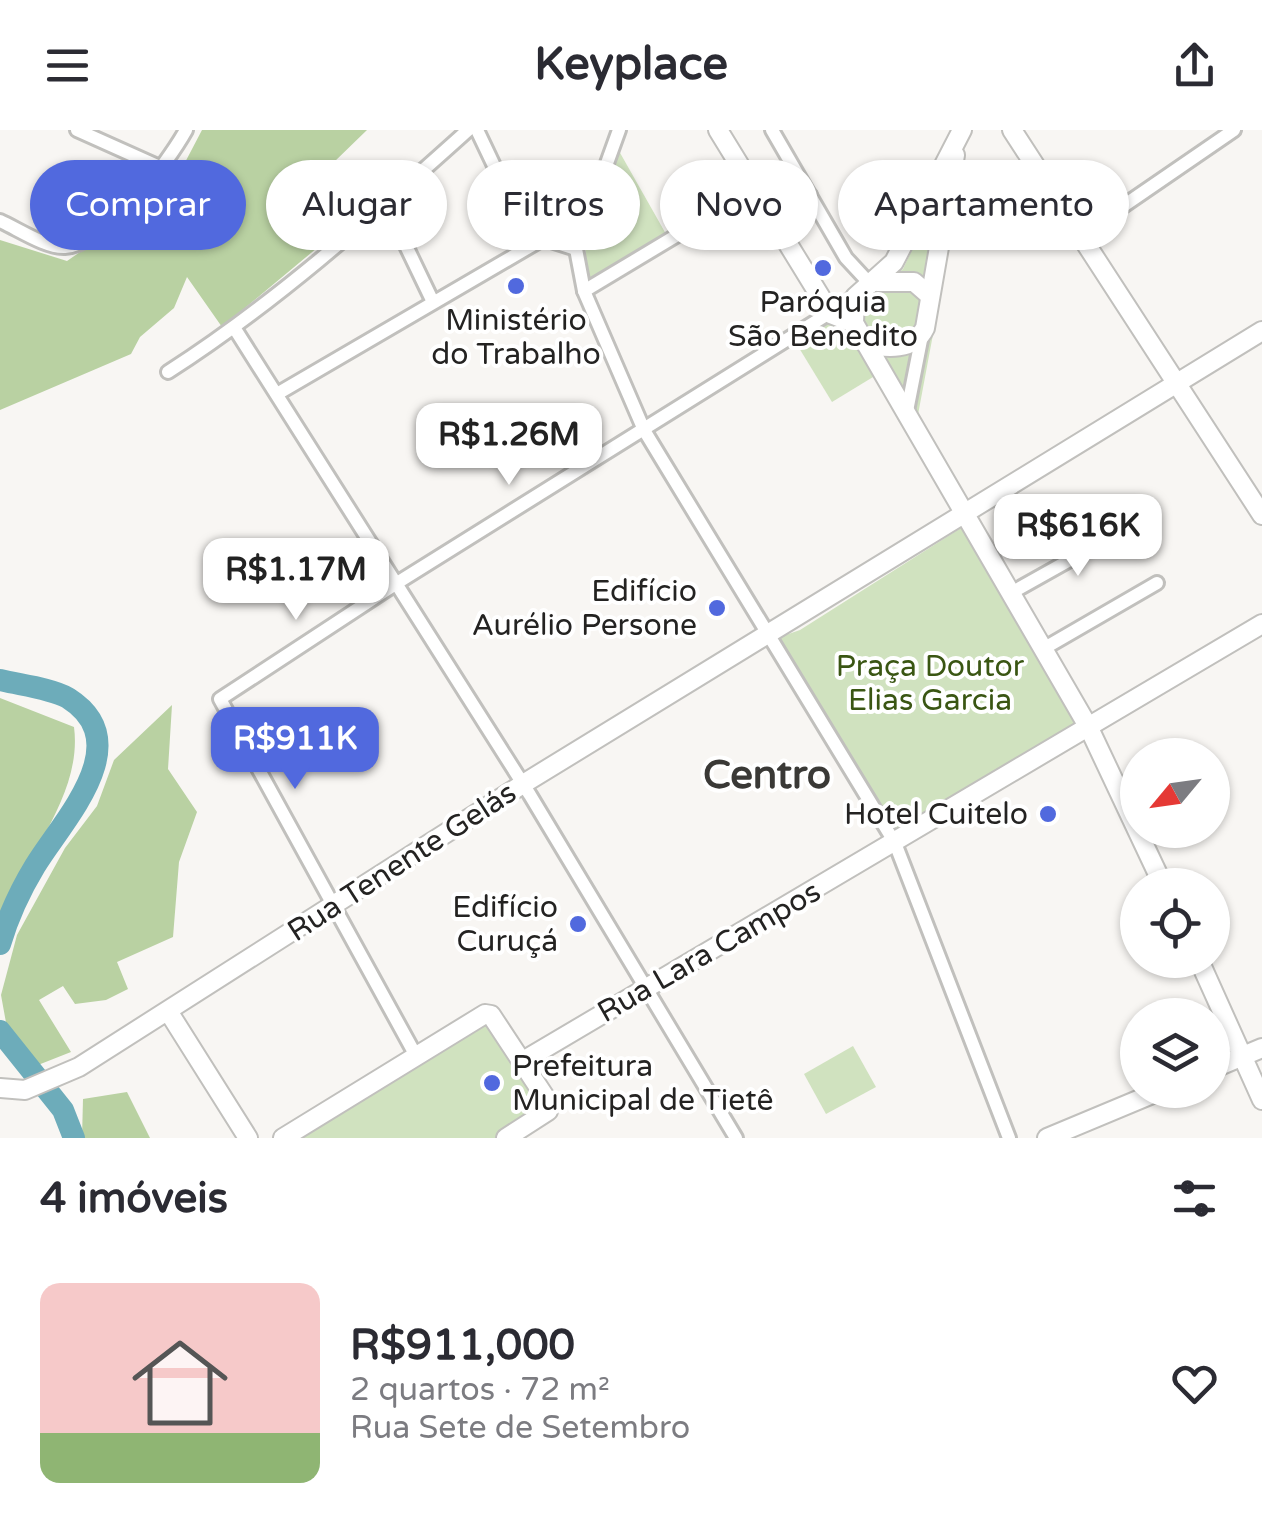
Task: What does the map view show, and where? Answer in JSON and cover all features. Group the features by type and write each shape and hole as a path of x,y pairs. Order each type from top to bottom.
{"street":[{"path":"78,130 144,160"},
{"path":"169,160 186,130"},
{"path":"435,160 468,130"},
{"path":"476,130 490,160"},
{"path":"608,160 619,130"},
{"path":"718,130 736,160"},
{"path":"772,130 790,160"},
{"path":"1012,130 1032,160"},
{"path":"1129,202 1234,130"},
{"path":"415,1054 220,699 397,583 874,284 894,262 960,133"},
{"path":"906,416 960,133"},
{"path":"818,208 846,258 874,284 914,282 929,296"},
{"path":"0,222 30,234"},
{"path":"584,291 660,245"},
{"path":"168,372 235,329 330,250"},
{"path":"408,250 432,300"},
{"path":"277,394 523,250"},
{"path":"576,250 584,291 644,430 894,843 1010,1138"},
{"path":"792,250 831,314 854,323"},
{"path":"1091,250 1262,515"},
{"path":"855,297 854,323 1089,728 1155,868"},
{"path":"235,329 523,784 736,1138"},
{"path":"768,635 1262,331"},
{"path":"865,343 891,348 922,336"},
{"path":"1011,593 1125,529"},
{"path":"1043,649 1157,583"},
{"path":"894,843 1262,624"},
{"name":"Rua Tenente Gelás","path":"1,1090 34,1087 56,1079 523,784 768,635"},
{"name":"Rua Lara Campos","path":"523,1061 894,843"},
{"path":"1210,978 1253,1052 1262,1100"},
{"path":"168,1011 248,1138"},
{"path":"283,1138 485,1014 491,1015 549,1102 548,1111 506,1138"},
{"path":"1047,1138 1120,1108"}],"green space":[{"path":"202,130 367,130 336,160 266,160 266,250 315,250 222,327 187,277 174,308 140,337 131,354 0,410 0,240 67,261 83,250 246,250 246,160 186,160"},
{"path":"640,188 660,223 660,238 640,249"},
{"path":"586,250 639,250 588,280"},
{"path":"912,250 929,250 919,309 937,313 917,420 861,319 861,302 903,269"},
{"path":"831,322 850,328 878,374 832,402 796,343"},
{"name":"Praça Doutor Elias Garcia","path":"964,526 1079,725 911,824 899,835 777,638 800,630"},
{"path":"0,698 74,727 74,752 61,802 0,919"},
{"path":"172,705 168,769 197,812 179,862 173,937 117,962 128,989 106,1000 75,1004 63,986 39,1000 71,1052 38,1065 7,1028 1,995 17,935 65,848 97,806 114,760"},
{"path":"486,1015 546,1110 502,1138 286,1138"},
{"path":"853,1046 876,1087 826,1114 804,1074"},
{"path":"127,1092 150,1138 82,1138 83,1099"}],"waterway":[{"path":"0,680 68,698 88,716 97,737 89,782 25,884 0,944"},
{"path":"0,1031 63,1110 74,1138"}],"place":[{"name":"Paróquia São Benedito","path":"823,268"},
{"name":"Ministério do Trabalho","path":"516,286"},
{"name":"Edifício Aurélio Persone","path":"717,608"},
{"name":"Hotel Cuitelo","path":"1048,814"},
{"name":"Edifício Curuçá","path":"578,924"},
{"name":"Prefeitura Municipal de Tietê","path":"492,1083"}],"district":[{"name":"Centro","path":"767,775"}]}
